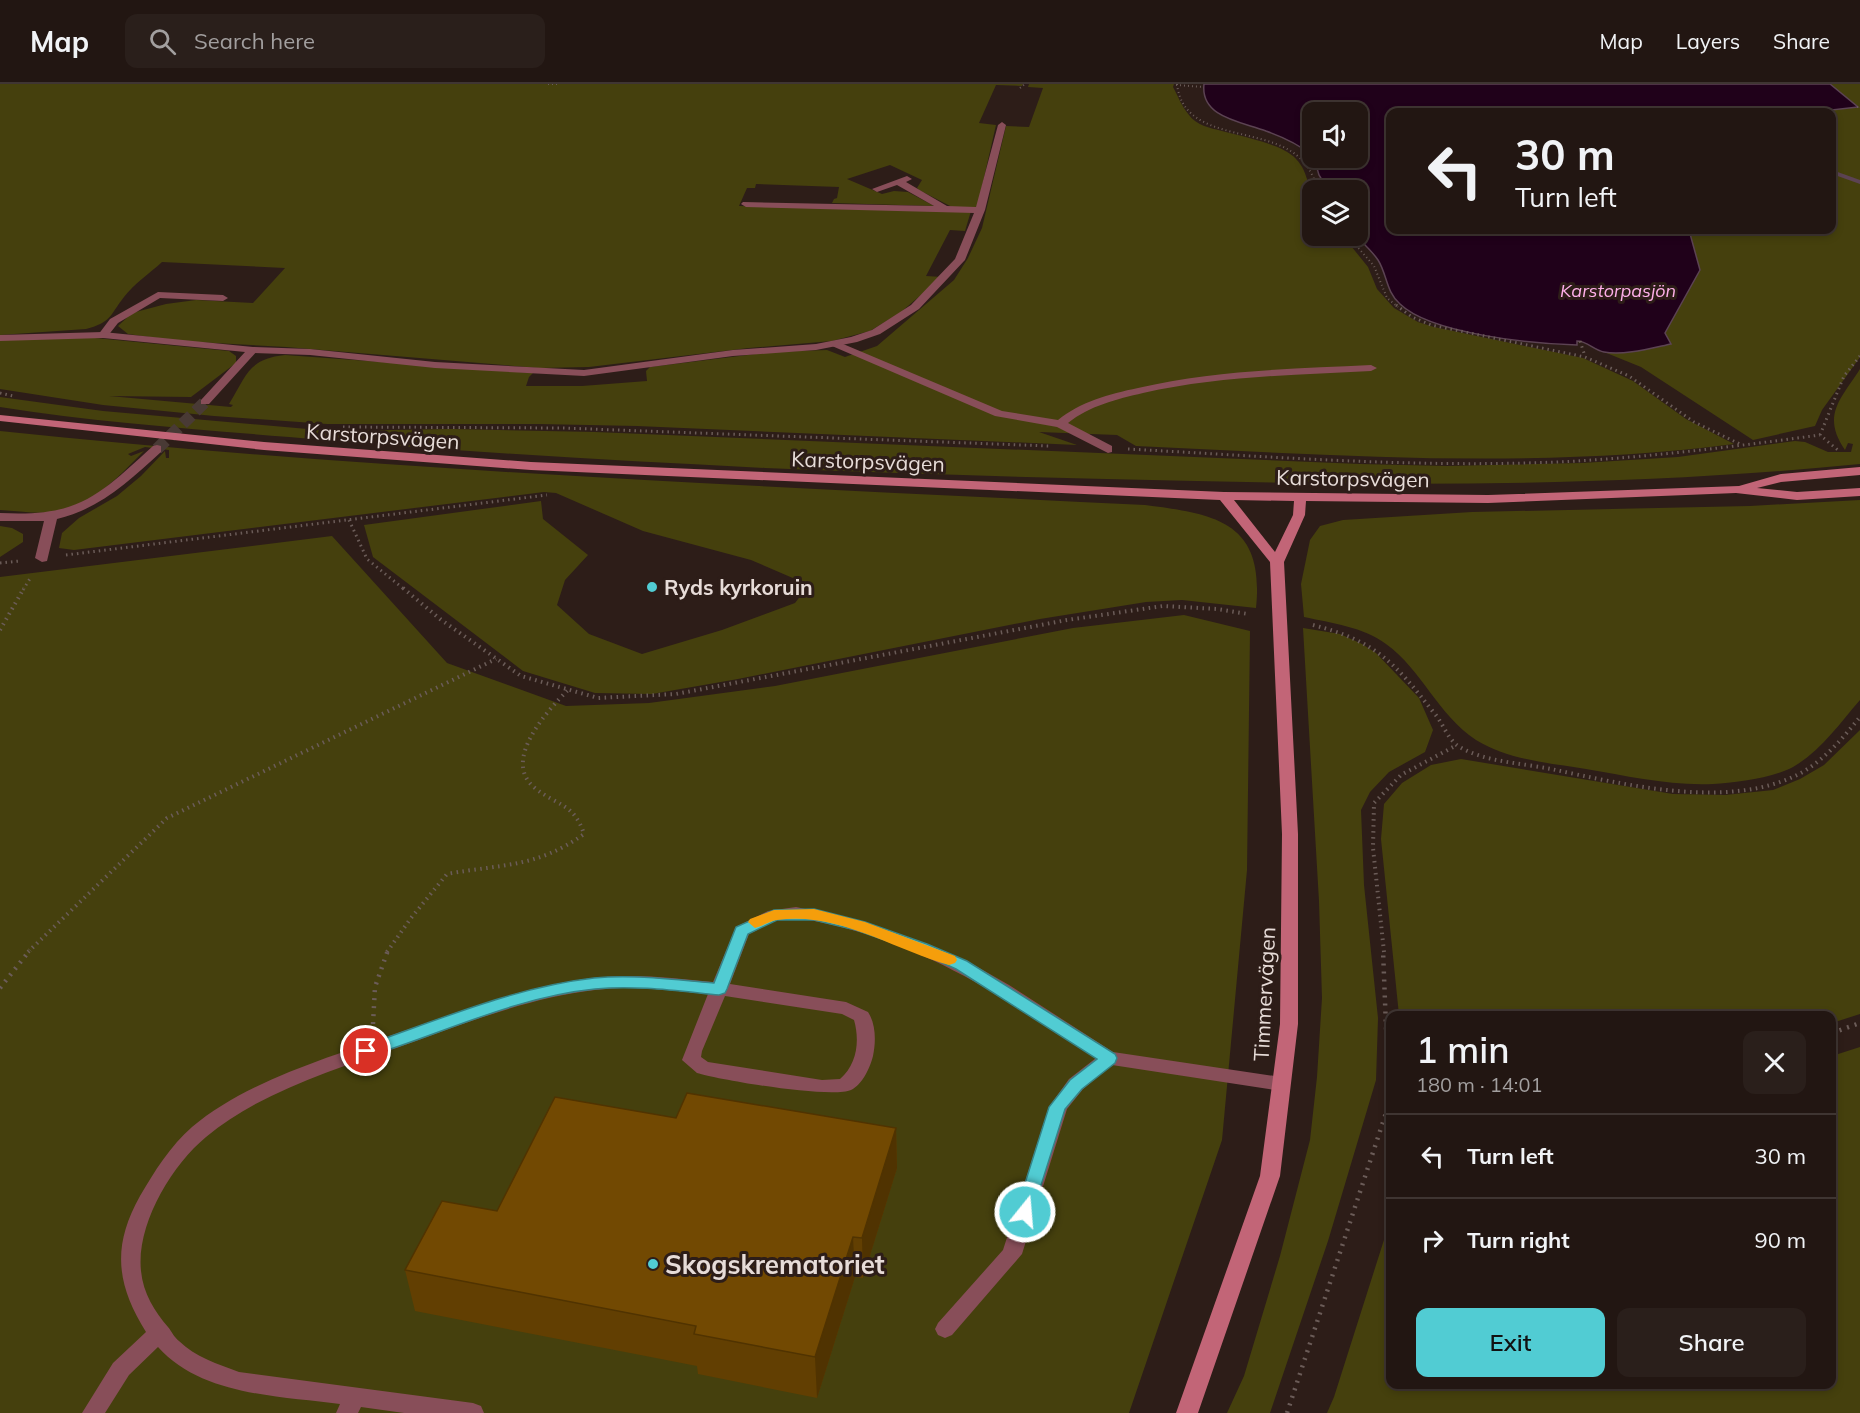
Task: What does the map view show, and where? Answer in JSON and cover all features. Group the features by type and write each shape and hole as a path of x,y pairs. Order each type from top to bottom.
{"main road":[{"name":"Karstorpsvägen","path":"0,418 264,446 531,466 1224,496 1488,499 1736,489 1797,496 1860,492"},
{"name":"Karstorpsvägen","path":"1736,489 1780,478 1860,471"},
{"path":"1224,496 1277,562"},
{"name":"Timmervägen","path":"1187,1413 1270,1176 1289,1024 1290,834 1277,562 1299,514 1300,497"}],"street":[{"path":"0,338 103,335 435,365 576,373 734,353 836,344 876,333 899,319 931,293 960,260 980,210 1002,125"},
{"path":"878,189 910,178"},
{"path":"898,182 945,209"},
{"path":"746,204 980,210"},
{"path":"103,335 114,321 158,295 223,298"},
{"path":"836,344 999,414 1060,424 1108,449"},
{"path":"205,402 253,350"},
{"path":"1060,424 1077,410 1122,395 1181,381 1230,375 1371,368"},
{"path":"0,518 33,519 74,512 103,498 157,449"},
{"path":"42,558 51,517"},
{"path":"473,1413 351,1404 239,1381 181,1356 150,1321 138,1298 130,1276 130,1248 139,1217 180,1153 199,1132 245,1103 330,1063 492,1007 553,990 596,984 638,982 719,989 846,1008 862,1016 868,1032 863,1059 849,1083 822,1087 703,1068 691,1060 693,1051 719,989 741,931 774,915 814,915 860,926 922,948 961,965 1109,1058 1281,1084"},
{"path":"945,1329 1012,1254 1058,1107 1076,1084 1109,1058"},
{"path":"93,1413 121,1369 160,1332"}],"path":[{"path":"548,84 560,84"},
{"path":"1020,88 1025,84"},
{"path":"1204,87 1177,85 1189,111 1204,125 1289,147 1306,162 1315,180"},
{"path":"1357,246 1374,266 1387,297 1412,316 1431,325 1481,338 1585,357 1629,376 1691,420 1743,446"},
{"path":"1580,341 1585,357"},
{"path":"1820,435 1844,376 1860,356"},
{"path":"0,393 24,397"},
{"path":"339,427 563,428 1053,447"},
{"path":"1108,449 1474,464 1575,461 1698,452 1820,435 1839,452"},
{"path":"0,563 547,495"},
{"path":"349,520 367,559 440,620 521,676 598,698 675,694 1067,620 1163,606 1217,609 1248,614"},
{"path":"0,630 42,558"},
{"path":"1313,625 1355,636 1377,648 1408,679 1445,726 1456,745 1481,754 1644,785 1688,790 1726,790 1785,780 1825,756 1860,717"},
{"path":"0,988 27,953 167,818 496,659"},
{"path":"384,1045 373,1028 372,998 381,963 393,943 447,874 472,868 513,867 541,861 584,834 576,814 567,805 528,782 521,770 524,754 543,716 569,689"},
{"path":"1387,1011 1385,965 1373,848 1374,803 1401,775 1456,745"},
{"path":"1836,1032 1860,1023"},
{"path":"1287,1413 1386,1116"}],"shaded area":[{"path":"0,84 1023,84 1022,86 996,85 979,123 996,125 977,208 952,207 919,190 917,188 922,180 890,165 847,179 882,194 894,191 908,192 934,206 832,203 837,198 839,187 756,184 755,188 747,188 739,206 971,211 965,231 950,230 926,276 942,277 901,312 870,331 832,341 749,348 589,367 539,368 286,347 178,341 128,334 118,326 132,313 166,304 196,300 253,303 285,268 162,262 132,288 109,318 101,324 86,329 0,335"},
{"path":"1029,84 1174,84 1173,87 1182,105 1199,124 1269,144 1284,150 1296,159 1304,170 1307,180 1302,180 1302,246 1351,246 1368,267 1377,289 1394,308 1418,322 1434,327 1583,358 1633,381 1686,419 1734,444 1585,457 1435,458 1136,446 1117,435 1039,432 1077,445 637,426 327,424 103,405 0,389 0,340 85,337 229,351 236,356 236,363 191,397 109,396 231,407 233,405 229,404 250,370 263,360 285,355 533,373 526,386 582,386 647,381 646,371 650,367 772,352 827,350 845,357 877,346 954,280 968,258 982,228 1006,126 1029,127 1043,88 1028,87"},
{"path":"1830,84 1860,84 1860,357 1822,410 1815,426 1753,440 1641,367 1604,352 1637,351 1665,333 1700,270 1690,234 1836,234 1836,109 1857,107"},
{"path":"1860,369 1860,464 1694,477 1528,483 1279,483 765,468 527,455 348,442 144,425 0,407 0,397 103,411 330,431 452,429 595,432 1447,466 1582,463 1678,457 1795,441 1805,442 1828,452 1851,452 1853,444 1848,443 1845,450 1838,438 1834,417 1836,408"},
{"path":"0,431 286,457 429,467 1171,508 1214,519 1230,528 1244,540 1252,557 1257,579 1256,608 1182,600 1146,602 1040,619 652,694 595,693 523,671 373,557 364,525 541,501 543,519 588,555 565,580 557,605 589,634 642,654 722,630 795,603 809,585 751,560 643,531 556,493 544,492 74,550 59,548 62,533 79,518 117,496 141,476 165,451 166,458 169,458 169,450 145,447 128,454 131,456 144,451 96,495 74,507 46,513 0,510"},
{"path":"1860,500 1860,700 1829,737 1803,761 1785,771 1765,777 1697,784 1649,780 1544,762 1502,752 1488,747 1463,730 1410,666 1386,644 1368,633 1304,617 1301,584 1310,540 1320,526 1343,520 1472,512 1750,506"},
{"path":"0,526 12,528 23,534 23,542 0,557"},
{"path":"332,536 447,663 566,706 649,703 775,686 1073,628 1184,615 1250,631 1247,870 1222,1140 1129,1413 0,1413 0,577"},
{"path":"1303,628 1340,634 1376,653 1419,698 1433,730 1425,752 1389,772 1370,792 1361,810 1364,885 1378,1018 1376,1080 1328,1241 1270,1413 1227,1413 1244,1376 1280,1256 1310,1140 1317,1077 1322,998 1319,901"},
{"path":"1860,730 1860,1014 1836,1022 1836,1011 1399,1011 1381,839 1384,804 1402,783 1431,765 1461,759 1673,794 1725,795 1773,790 1800,779 1824,765"},
{"path":"1860,1047 1860,1413 1327,1413 1386,1234 1386,1389 1836,1389 1836,1055"}],"water":[{"name":"Karstorpasjön","path":"1204,84 1830,84 1858,107 1836,110 1386,108 1386,234 1690,234 1700,270 1665,333 1671,344 1638,351 1612,353 1600,351 1581,341 1577,341 1577,345 1558,344 1458,330 1415,314 1395,299 1378,260 1366,246 1368,246 1368,180 1322,180 1317,168 1368,168 1368,102 1302,102 1302,148 1284,138 1225,117 1209,104"}],"building":[{"name":"Skogskrematoriet","path":"687,1093 896,1128 862,1238 853,1237 815,1357 694,1334 696,1326 405,1270 442,1201 497,1211 555,1097 676,1118"}],"waterway":[{"path":"1836,173 1860,182"}],"tunnel":[{"path":"157,449 205,402"}],"slow traffic":[{"path":"755,922 774,915 796,913 814,915 860,926 949,960"}],"place":[{"name":"Ryds kyrkoruin","path":"652,587"},
{"name":"Skogskrematoriet","path":"653,1264"}],"route":[{"path":"366,1051 492,1007 553,990 596,984 638,982 719,989 741,931 755,922 774,915 796,913 814,915 860,926 922,948 961,965 1003,989 1109,1058 1076,1084 1058,1107 1025,1212"}]}
